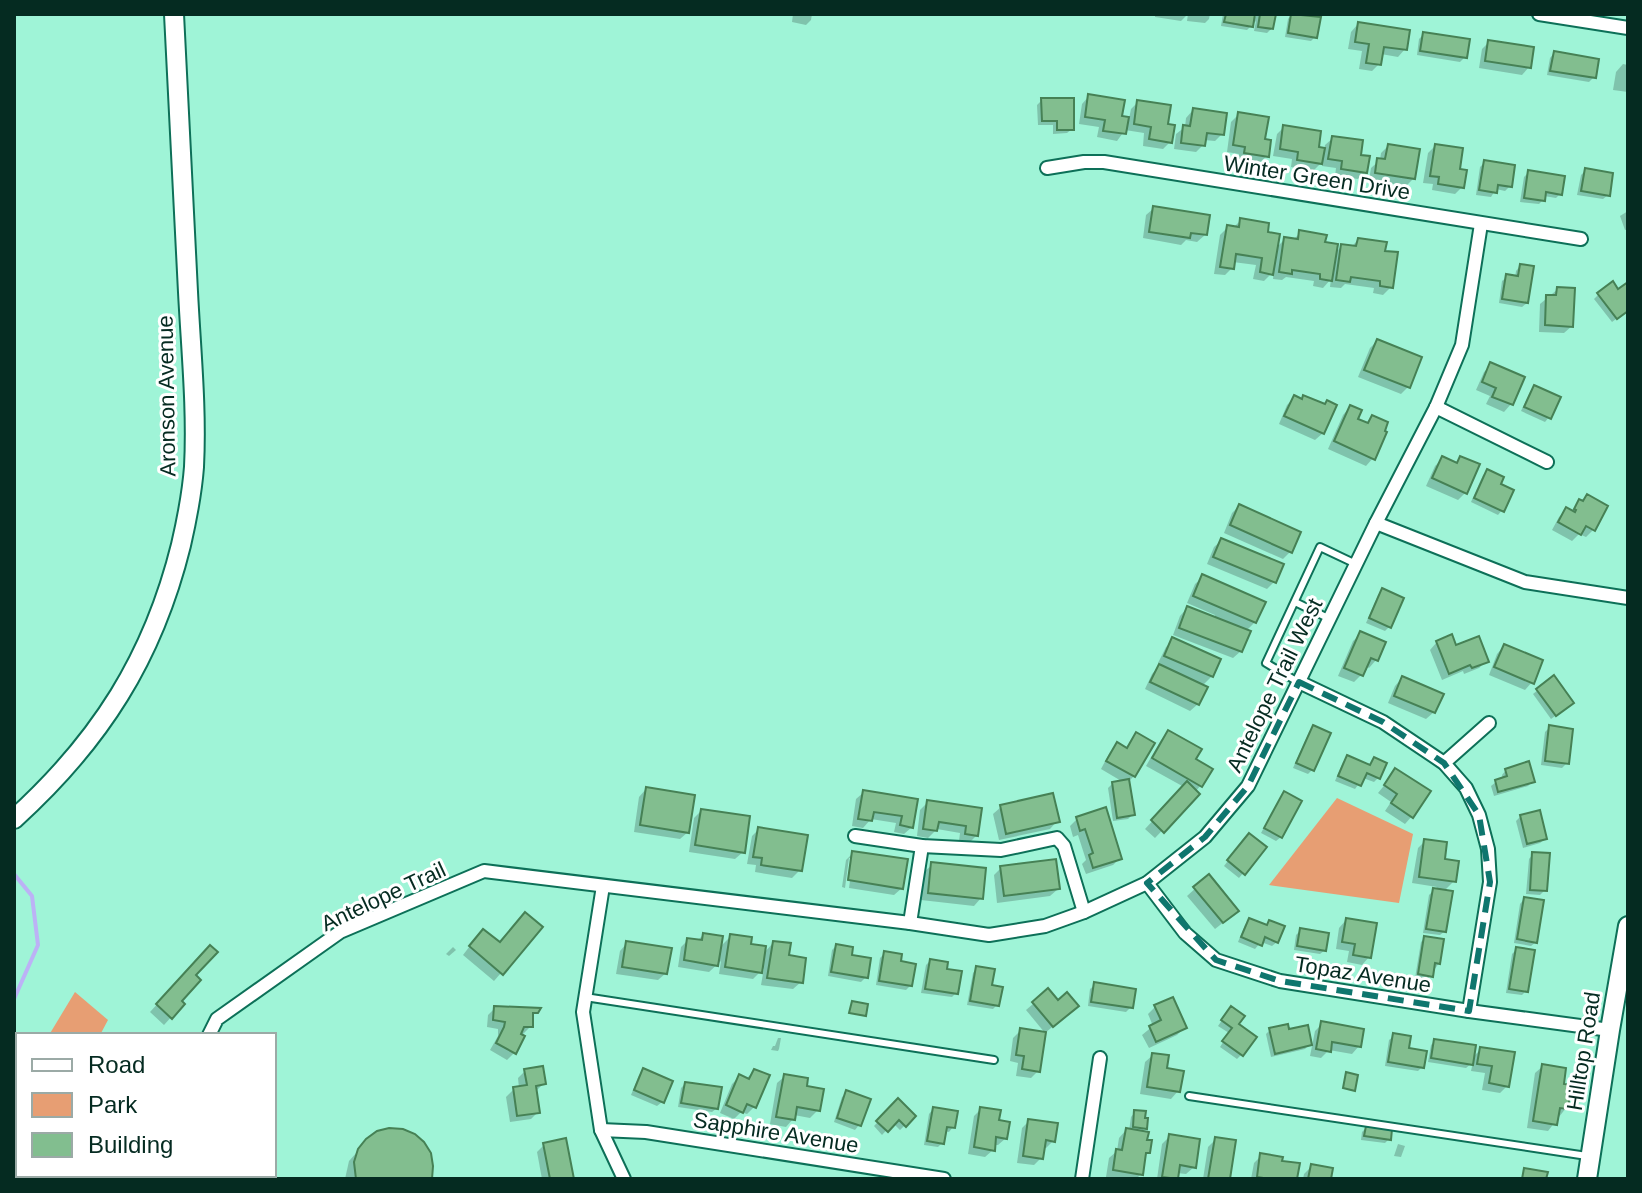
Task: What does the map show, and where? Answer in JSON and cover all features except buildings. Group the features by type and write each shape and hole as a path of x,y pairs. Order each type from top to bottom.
{"main road":[{"name":"Aronson Avenue","path":"14,819 41,795 73,759 109,714 138,665 164,604 186,523 194,468 195,399 174,14"},
{"name":"Hilltop Road","path":"1587,1179 1628,929"}],"street":[{"path":"1539,14 1628,28"},
{"name":"Winter Green Drive","path":"1047,168 1104,162 1581,239"},
{"name":"Antelope Trail West","path":"603,886 989,935 1045,926 1147,883 1205,837 1248,786 1436,407 1462,345 1481,224"},
{"path":"1436,407 1547,462"},
{"path":"1376,523 1525,582 1628,598"},
{"path":"1299,682 1383,722 1444,763 1466,788 1479,815 1488,849 1490,882 1469,1011"},
{"path":"1444,763 1489,723"},
{"path":"855,836 922,846 1001,850 1057,838 1064,846 1084,912"},
{"path":"910,923 922,846"},
{"name":"Antelope Trail","path":"210,1033 217,1019 340,932 484,871 603,886"},
{"name":"Topaz Avenue","path":"1147,883 1185,933 1216,960 1280,981 1610,1030"},
{"path":"603,886 583,1012 601,1130 624,1179"},
{"path":"1082,1179 1100,1058"},
{"name":"Sapphire Avenue","path":"601,1130 646,1132 944,1179"}],"lane":[{"path":"1299,682 1266,663 1320,547 1356,564"},
{"path":"1295,602 1330,619"},
{"path":"585,997 994,1060"},
{"path":"1189,1096 1591,1156"}],"highlighted area":[{"path":"1299,682 1383,722 1444,763 1479,815 1490,882 1469,1011 1280,981 1216,960 1147,883 1205,837 1248,786"}],"green space":[{"path":"1337,798 1413,834 1399,903 1269,885"},
{"path":"75,992 108,1020 101,1033 50,1033"},
{"path":"16,1092 16,1177 147,1179 14,1179"}],"waterway":[{"path":"14,874 32,896 38,945 14,999"}]}
